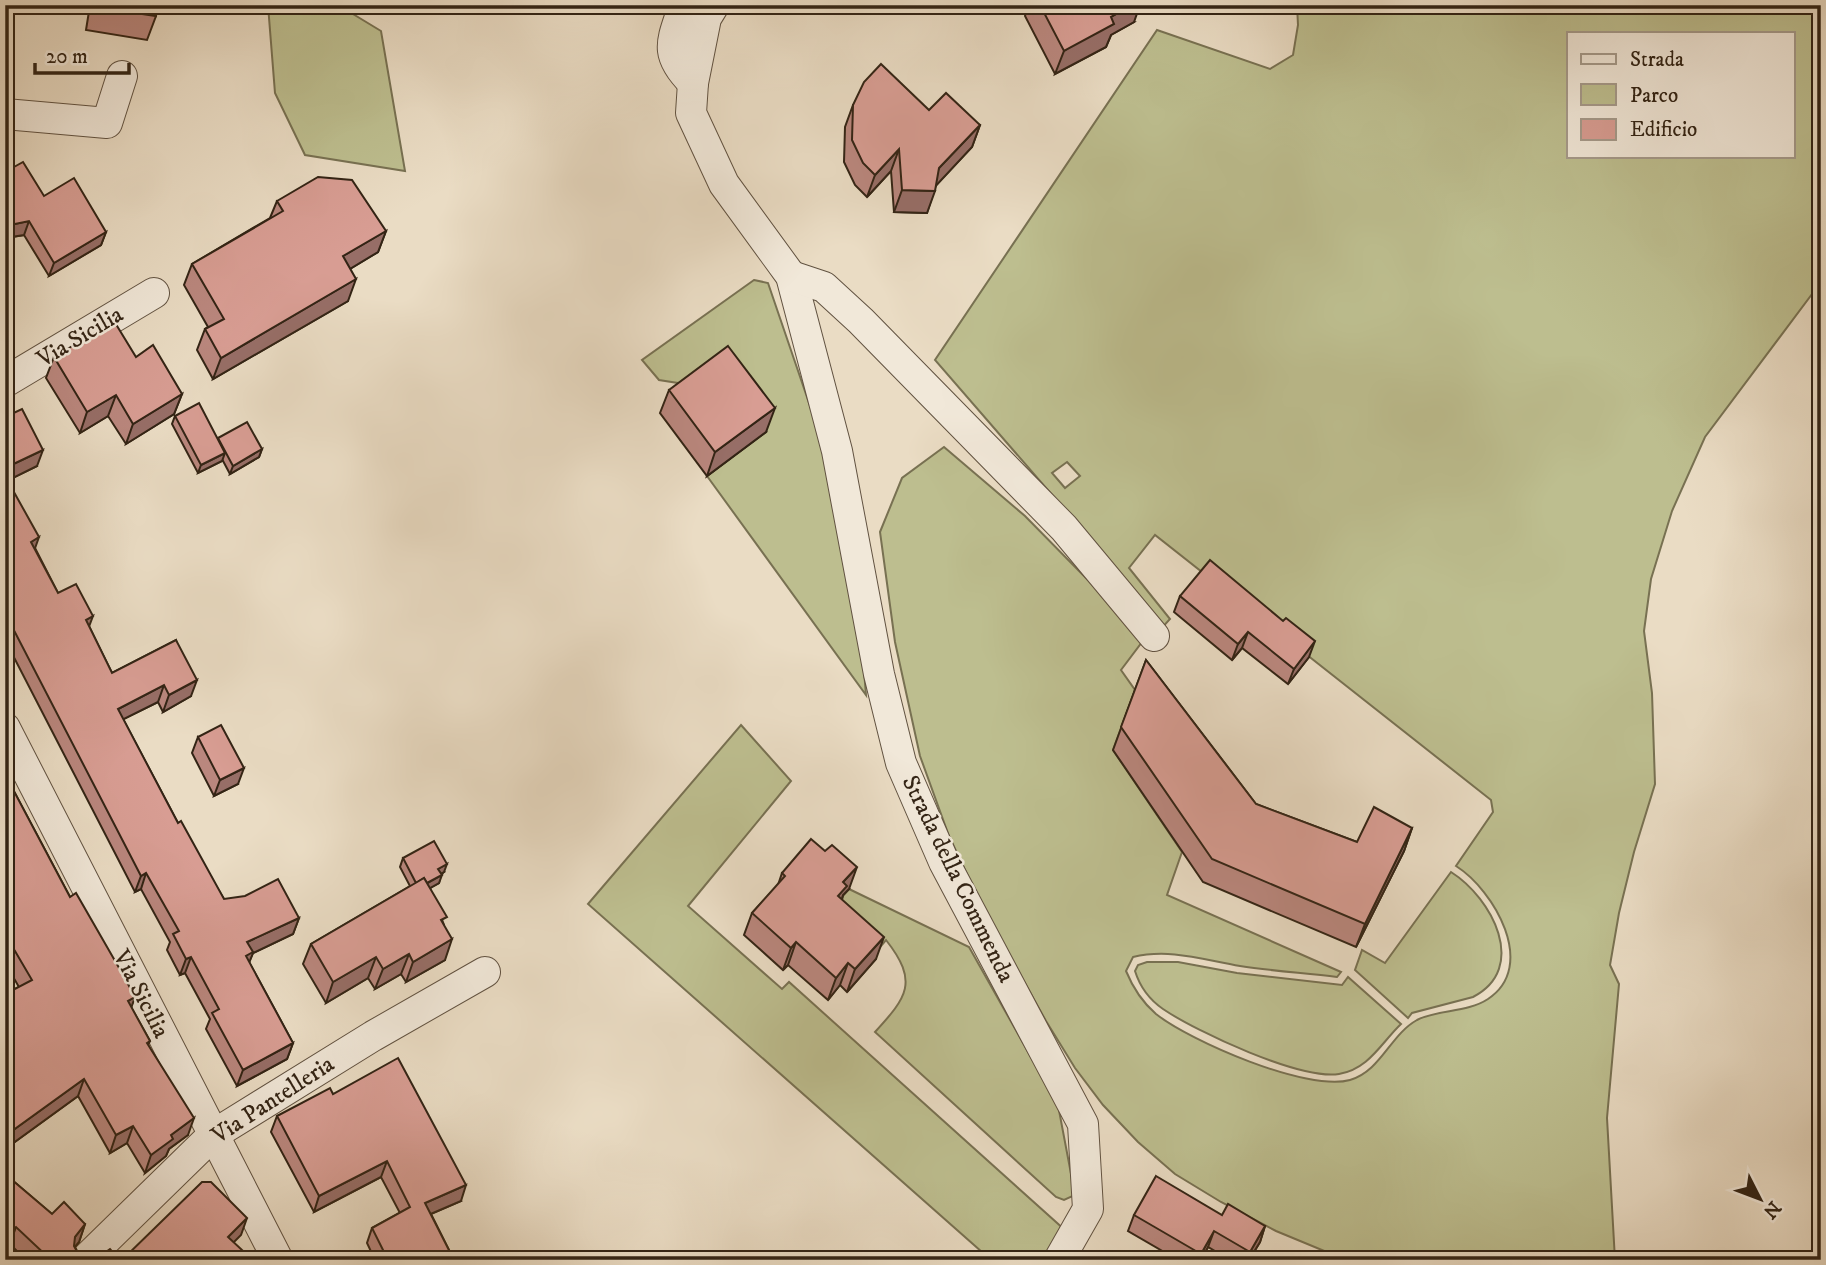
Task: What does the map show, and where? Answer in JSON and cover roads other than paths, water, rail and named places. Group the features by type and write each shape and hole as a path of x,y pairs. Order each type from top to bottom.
{"street":[{"path":"684,5 671,49 677,67 693,83"},
{"name":"Strada della Commenda","path":"713,5 706,18 693,83 691,113 724,184 791,276 837,451 879,674 901,763 944,862 1083,1124 1088,1209 1059,1260"},
{"path":"5,114 107,123 122,76"},
{"path":"791,276 824,287 861,321 1064,528 1154,636"},
{"name":"Via Sicilia","path":"5,382 154,293"},
{"name":"Via Sicilia","path":"5,728 278,1260"},
{"name":"Via Pantelleria","path":"85,1260 213,1135 373,1036 485,972"}]}
